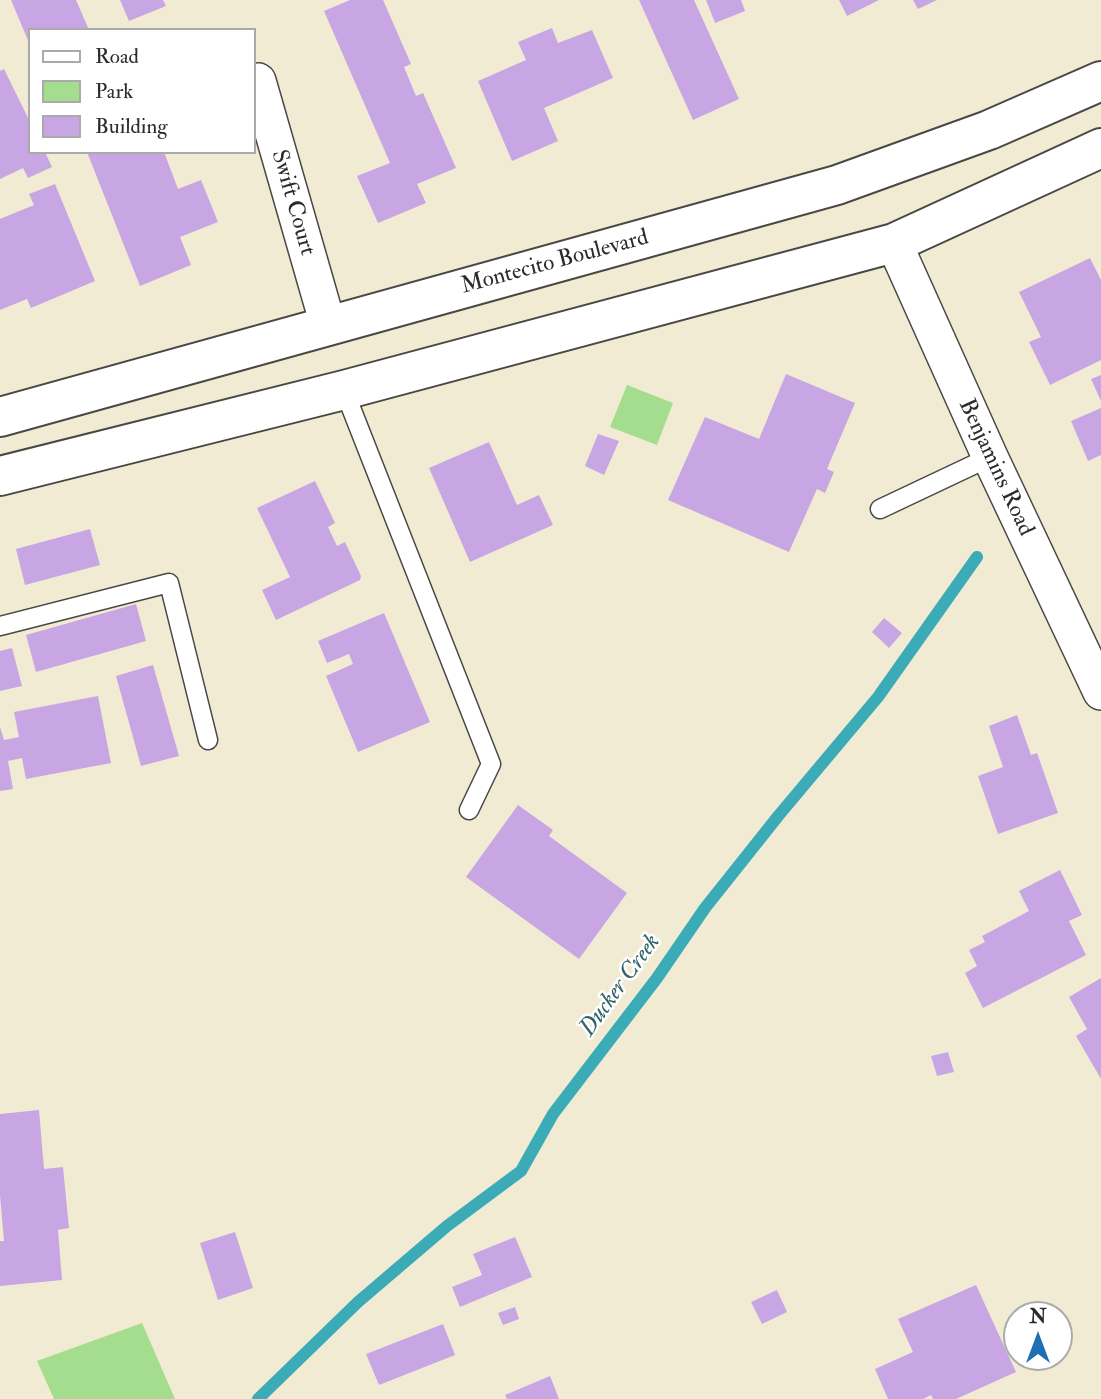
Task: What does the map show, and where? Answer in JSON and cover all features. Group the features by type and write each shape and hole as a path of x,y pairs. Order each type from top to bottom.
{"main road":[{"name":"Montecito Boulevard","path":"0,416 837,185 989,130 1101,81"},
{"path":"0,477 344,390 894,243 1101,148"}],"street":[{"name":"Swift Court","path":"258,81 328,325"},
{"name":"Benjamins Road","path":"894,243 990,457 1101,692"}],"lane":[{"path":"344,390 491,764 469,810"},
{"path":"880,509 990,457"},
{"path":"0,626 169,583 208,740"}],"green space":[{"path":"627,385 673,403 657,445 610,427"},
{"path":"142,1323 175,1399 54,1399 37,1361"}],"building":[{"path":"11,0 76,0 88,28 28,28 28,40"},
{"path":"120,0 163,0 166,6 129,21"},
{"path":"350,0 383,0 411,64 404,67 416,96 423,93 456,168 417,184 426,203 378,223 357,176 390,163 324,11"},
{"path":"639,0 694,0 739,99 693,120"},
{"path":"706,0 741,0 745,11 715,23"},
{"path":"839,0 879,0 847,16"},
{"path":"913,0 937,0 918,9"},
{"path":"552,28 558,43 592,30 613,78 544,108 558,141 512,161 478,81 526,60 518,42"},
{"path":"4,69 28,118 28,154 46,154 52,167 28,178 23,168 0,179 0,71"},
{"path":"88,154 165,154 178,189 201,180 218,222 180,237 191,265 140,286"},
{"path":"55,184 95,281 31,308 27,299 0,310 0,219 34,205 29,194"},
{"path":"1090,258 1101,280 1101,360 1050,385 1029,342 1041,337 1019,292"},
{"path":"786,374 855,403 827,469 834,472 825,493 817,489 789,552 668,500 705,417 759,439"},
{"path":"1101,375 1101,401 1091,379"},
{"path":"1101,408 1101,455 1088,461 1071,421"},
{"path":"598,434 619,441 604,475 585,466"},
{"path":"489,442 517,505 539,495 553,525 470,562 429,468"},
{"path":"315,481 335,523 328,527 337,546 345,542 361,576 360,580 276,620 262,590 290,577 257,508"},
{"path":"90,529 100,565 25,585 16,549"},
{"path":"136,604 146,641 36,672 26,635"},
{"path":"384,613 430,722 358,752 326,676 353,664 349,654 327,663 318,641"},
{"path":"884,618 902,633 889,648 872,632"},
{"path":"12,648 22,686 0,691 0,651"},
{"path":"153,665 179,756 141,766 116,676"},
{"path":"98,696 111,763 26,779 22,758 8,761 13,789 0,791 0,727 4,740 19,737 14,712"},
{"path":"1017,715 1031,755 1037,753 1058,813 998,834 978,776 1003,767 989,726"},
{"path":"518,805 553,830 549,836 627,893 579,959 466,877"},
{"path":"1060,870 1082,915 1069,921 1086,955 983,1008 965,973 977,966 969,950 985,942 982,936 1029,911 1019,891"},
{"path":"1101,978 1101,1079 1076,1036 1087,1029 1069,997"},
{"path":"948,1052 954,1072 937,1076 931,1056"},
{"path":"39,1110 44,1169 63,1167 69,1228 58,1230 62,1280 0,1286 0,1241 4,1241 0,1195 0,1114"},
{"path":"235,1232 253,1288 218,1300 200,1243"},
{"path":"515,1237 532,1277 460,1307 452,1287 482,1275 473,1254"},
{"path":"976,1285 1003,1344 1003,1371 1016,1372 956,1399 933,1399 931,1395 923,1399 888,1399 875,1369 913,1352 898,1319"},
{"path":"777,1290 787,1312 762,1324 751,1302"},
{"path":"515,1307 519,1319 503,1325 498,1313"},
{"path":"443,1324 455,1355 379,1385 366,1354"},
{"path":"550,1376 559,1399 507,1399 505,1395"}],"waterway":[{"name":"Ducker Creek","path":"258,1399 358,1302 447,1226 521,1171 553,1114 657,978 705,908 878,697 977,557"}]}
